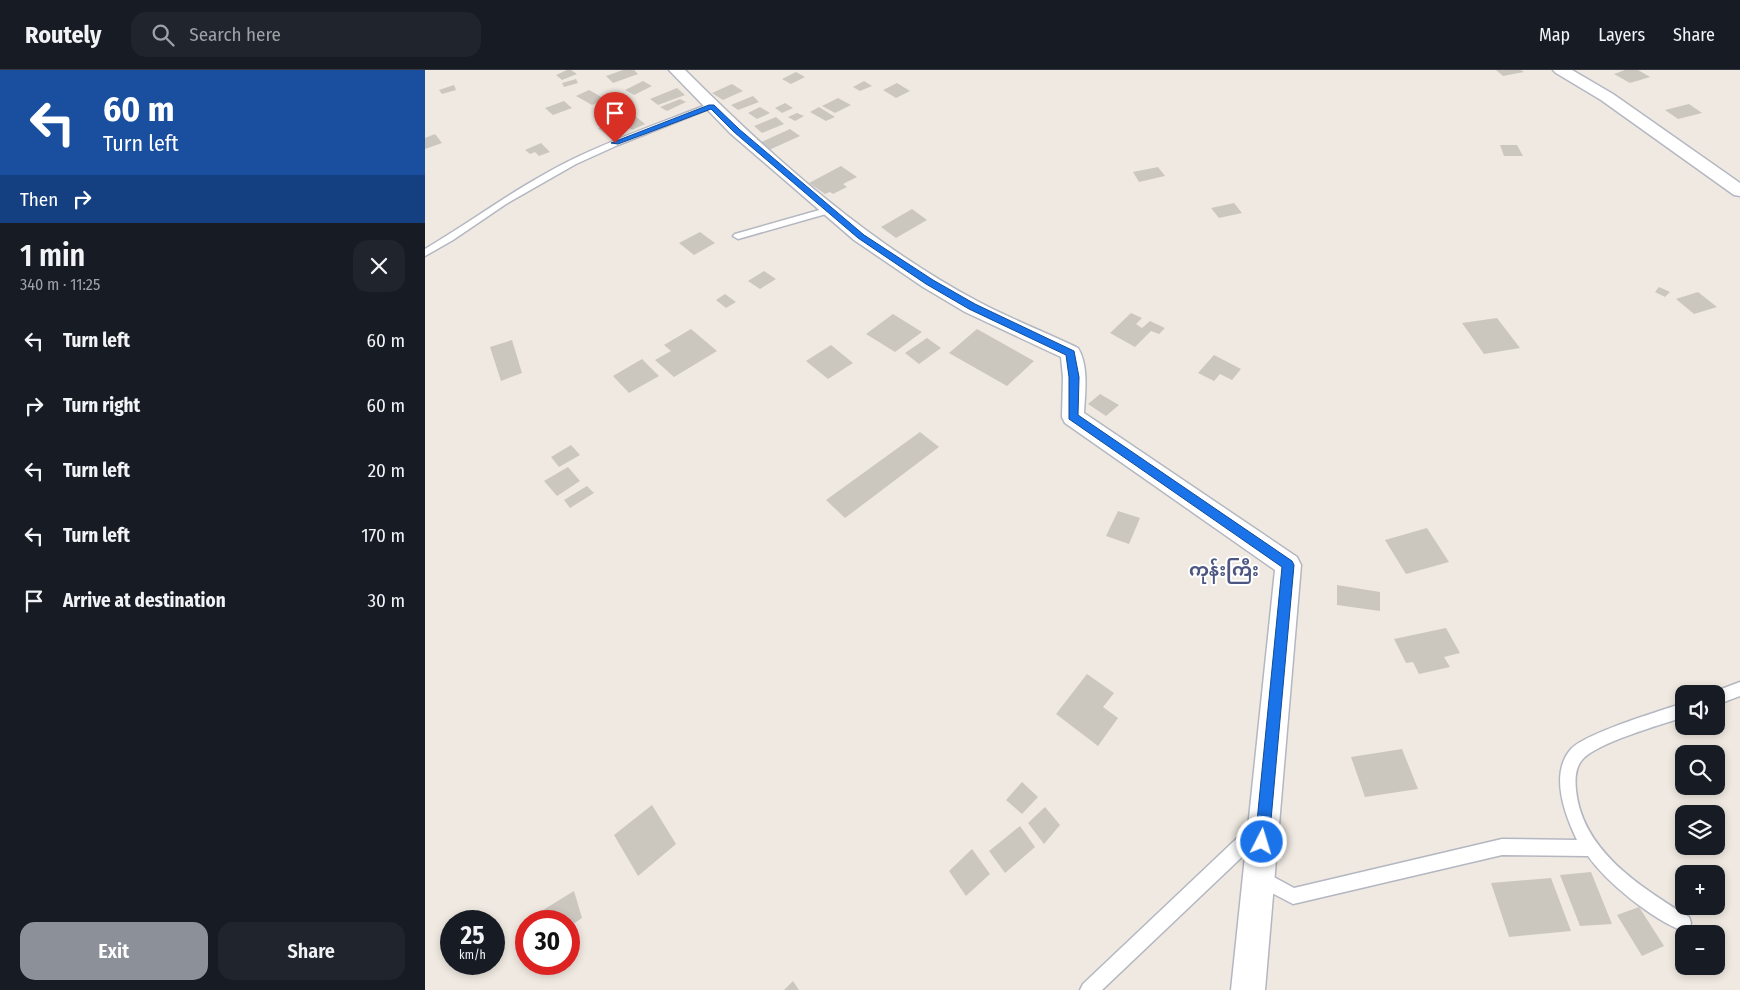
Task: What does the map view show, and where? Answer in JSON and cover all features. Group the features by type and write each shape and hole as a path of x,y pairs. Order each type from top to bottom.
{"street":[{"path":"677,70 736,130 861,236 930,282 1019,330 1071,353 1074,377 1073,417 1288,565 1248,990"},
{"path":"1561,70 1607,96 1647,127 1740,191"}],"lane":[{"path":"425,253 503,202 573,162 615,143 712,106"},
{"path":"738,236 831,210"},
{"path":"1725,695 1740,689"},
{"path":"1675,713 1597,742 1576,754 1566,781 1573,816 1591,848 1611,871 1638,896 1683,923"},
{"path":"1089,990 1264,825"},
{"path":"1259,877 1293,896 1502,847 1591,848"}],"building":[{"path":"567,70 577,74 562,80 556,75"},
{"path":"623,70 634,70 638,74 613,83 606,76"},
{"path":"1496,70 1521,70 1524,72 1503,76"},
{"path":"1625,70 1638,70 1650,77 1630,83 1614,74"},
{"path":"796,72 805,77 791,84 782,79"},
{"path":"576,79 578,83 564,87 562,83"},
{"path":"643,81 652,86 634,95 625,90"},
{"path":"864,81 872,86 860,91 853,87"},
{"path":"897,83 910,91 896,98 883,90"},
{"path":"732,84 743,91 723,100 712,93"},
{"path":"454,85 456,90 442,94 439,90"},
{"path":"677,88 685,95 658,105 650,99"},
{"path":"589,90 605,99 592,105 576,96"},
{"path":"753,96 759,102 738,110 731,105"},
{"path":"838,98 851,105 835,113 822,106"},
{"path":"680,99 686,102 667,111 660,107"},
{"path":"564,101 572,108 553,115 545,108"},
{"path":"785,103 793,108 782,113 775,108"},
{"path":"1689,104 1702,113 1678,119 1665,110"},
{"path":"760,107 770,113 757,119 748,113"},
{"path":"819,107 835,117 826,121 810,112"},
{"path":"629,111 645,124 632,130 615,117"},
{"path":"797,113 804,116 795,121 788,117"},
{"path":"776,117 784,124 762,133 754,126"},
{"path":"614,122 625,131 610,138 598,128"},
{"path":"790,129 800,136 769,150 759,143"},
{"path":"435,134 442,143 425,149 425,138"},
{"path":"541,143 550,152 539,156 535,152 530,154 525,150"},
{"path":"1500,145 1517,145 1523,156 1504,156"},
{"path":"841,166 857,177 843,184 847,187 833,194 830,192 825,194 809,183"},
{"path":"1158,167 1165,176 1139,182 1133,172"},
{"path":"1234,203 1242,213 1219,218 1211,208"},
{"path":"912,209 927,220 896,238 881,227"},
{"path":"700,232 715,243 694,255 679,243"},
{"path":"764,271 776,279 760,289 748,281"},
{"path":"1659,287 1670,292 1665,297 1655,292"},
{"path":"1698,292 1717,307 1694,314 1676,299"},
{"path":"725,294 736,302 726,308 716,300"},
{"path":"1131,313 1142,318 1136,324 1142,328 1150,321 1165,328 1159,334 1151,331 1135,347 1110,333"},
{"path":"893,314 922,332 895,352 866,334"},
{"path":"1497,318 1520,348 1484,354 1462,323"},
{"path":"691,329 717,351 674,377 655,360 671,351 664,345"},
{"path":"977,329 1034,361 1007,386 949,353"},
{"path":"927,338 941,348 919,364 905,353"},
{"path":"512,340 522,373 501,381 490,347"},
{"path":"831,345 853,363 828,379 806,361"},
{"path":"1214,355 1241,369 1232,380 1220,374 1214,381 1198,373"},
{"path":"642,359 659,376 629,393 613,376"},
{"path":"1100,394 1119,405 1106,416 1088,404"},
{"path":"920,432 939,447 845,518 826,500"},
{"path":"571,445 580,455 559,467 551,457"},
{"path":"568,467 580,481 557,496 544,481"},
{"path":"587,486 594,493 570,508 564,500"},
{"path":"1118,511 1140,518 1129,544 1106,536"},
{"path":"1427,528 1449,562 1406,574 1385,540"},
{"path":"1337,585 1380,592 1380,611 1337,605"},
{"path":"1446,628 1460,653 1444,657 1450,667 1419,674 1413,662 1406,663 1394,639"},
{"path":"1087,674 1114,693 1103,707 1118,718 1098,746 1056,714"},
{"path":"1402,749 1418,789 1365,797 1351,757"},
{"path":"1022,782 1038,797 1022,814 1006,800"},
{"path":"652,805 676,844 638,876 614,835"},
{"path":"1045,807 1060,825 1044,844 1028,823"},
{"path":"1020,826 1035,847 1005,873 989,851"},
{"path":"972,849 990,874 966,896 949,871"},
{"path":"1591,872 1612,924 1580,926 1560,875"},
{"path":"1551,878 1571,931 1509,937 1491,883"},
{"path":"574,891 580,910 543,910"},
{"path":"1639,907 1664,946 1642,956 1617,915"},
{"path":"793,981 799,990 784,990"}],"district":[{"name":"ကုန်းကြီး","path":"1224,570"}],"route":[{"path":"615,143 712,106 736,130 795,178 861,236 930,282 972,306 1019,330 1071,353 1074,377 1073,417 1288,565 1262,842"}]}
